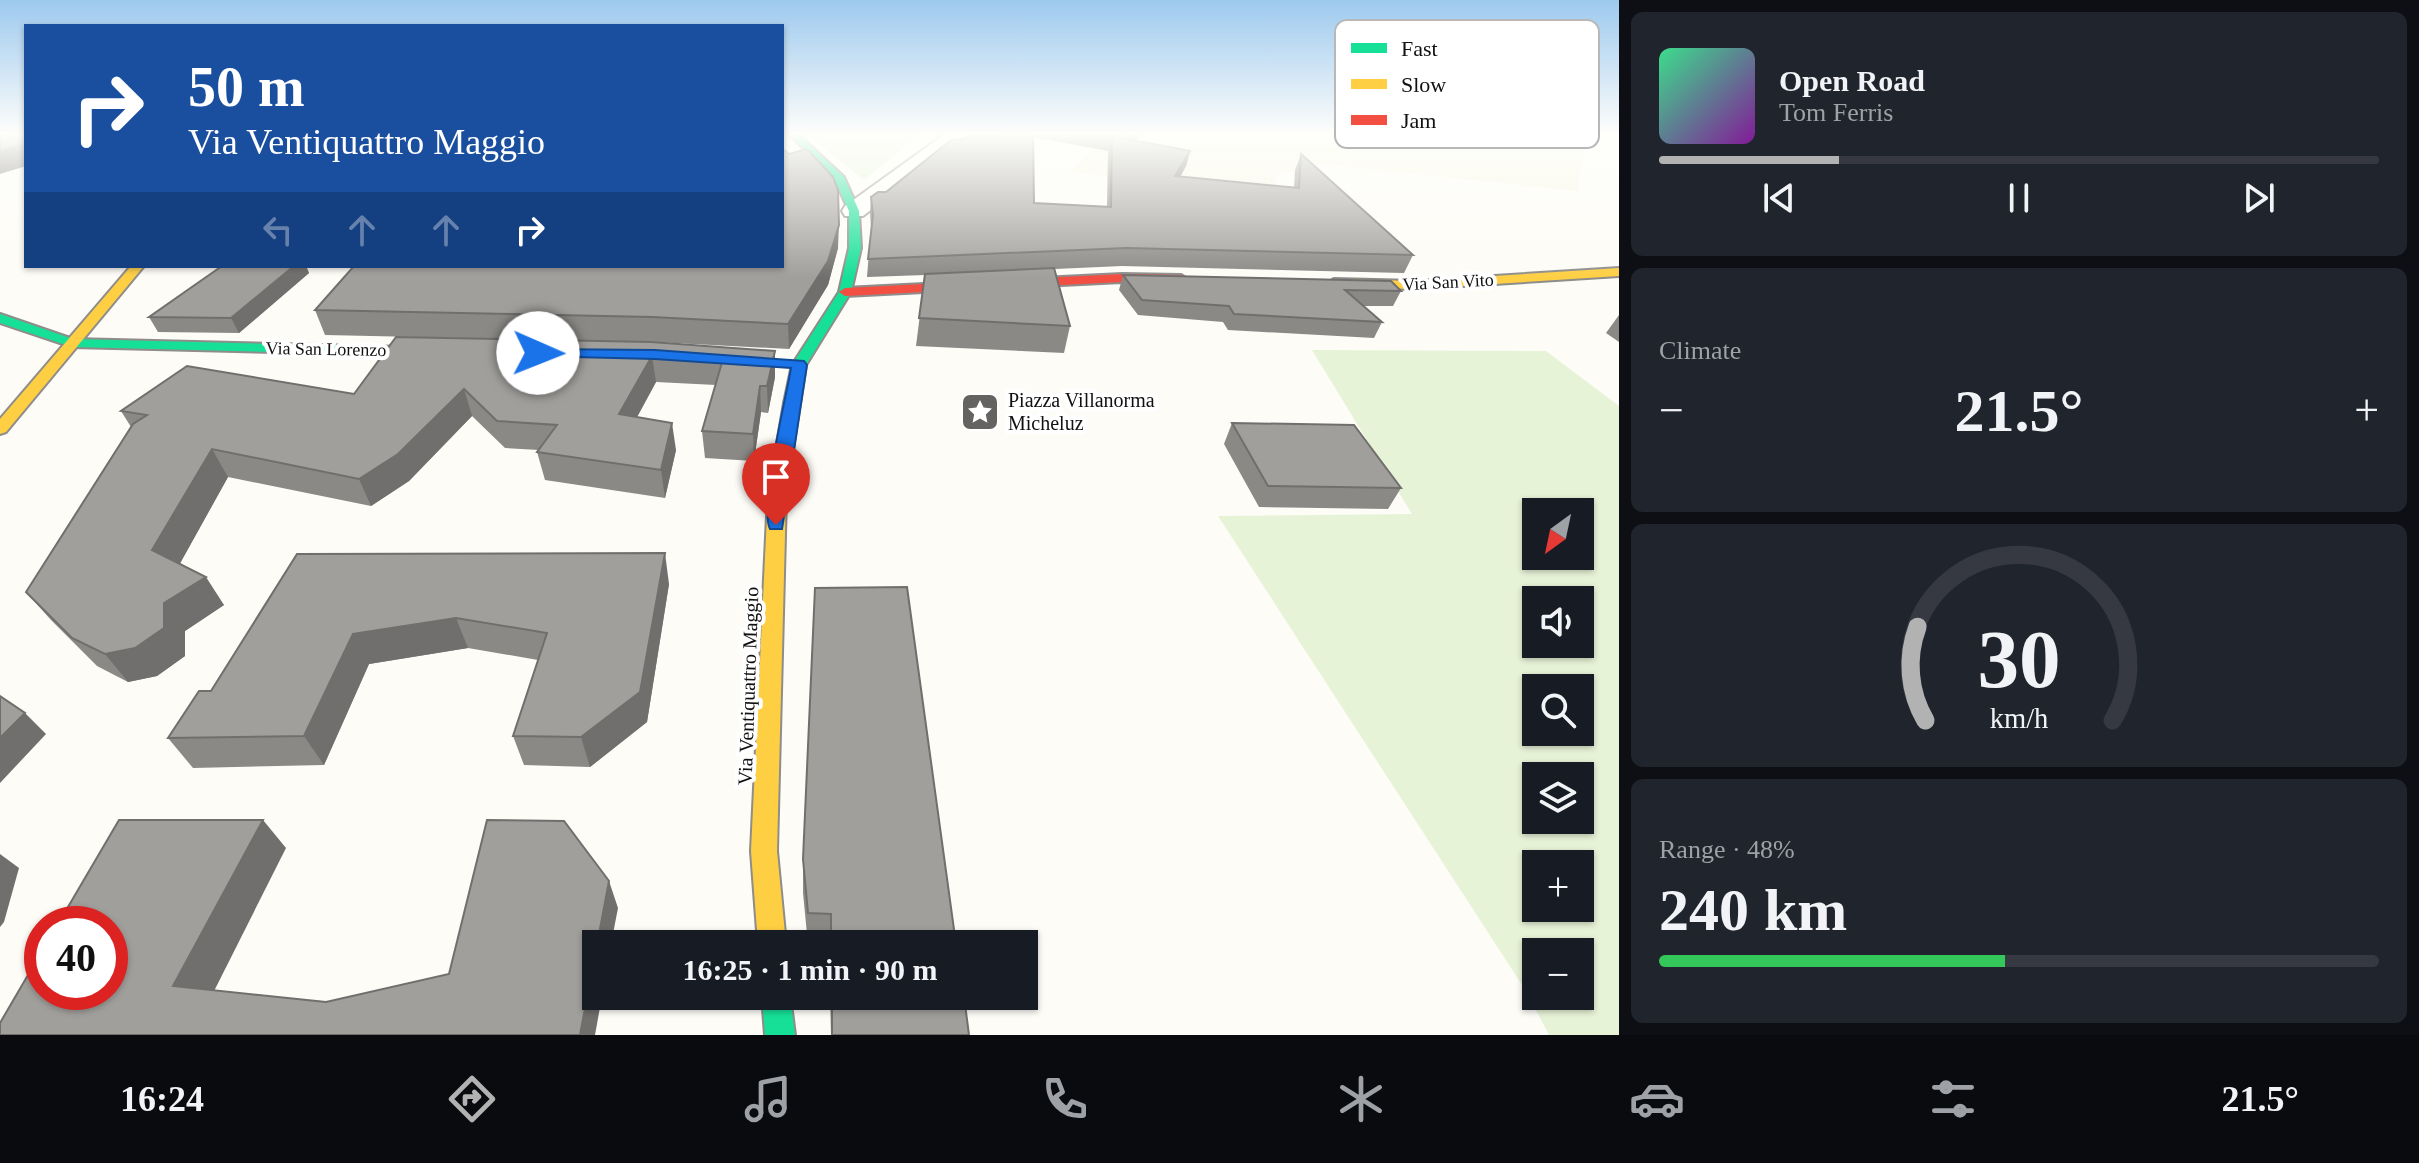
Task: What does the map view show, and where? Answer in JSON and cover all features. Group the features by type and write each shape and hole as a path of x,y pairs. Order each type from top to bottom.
{"street":[{"name":"Via Ventiquattro Maggio","path":"771,930 764,851 777,495 792,364 845,292 855,248 854,211 841,182"},
{"path":"854,211 893,182"},
{"path":"0,429 136,268"},
{"name":"Via San Vito","path":"1312,282 1415,285 1619,272"},
{"path":"845,292 1122,278 1201,280"},
{"name":"Via San Lorenzo","path":"0,318 72,343 466,353"},
{"path":"777,1010 780,1035"}],"shaded area":[{"path":"1159,182 1276,182 1275,196"},
{"path":"1495,182 1579,182 1577,191"}],"green space":[{"path":"1312,350 1546,351 1619,406 1619,1035 1549,1035 1536,1010 1594,1010 1594,938 1522,938 1522,985 1218,516 1412,514"}],"building":[{"path":"784,182 835,182 838,190 839,225 828,261 788,324 652,317 315,310 352,268 784,268"},
{"path":"898,182 1034,182 1034,203 1111,207 1111,182 1240,182 1299,188 1299,182 1332,182 1413,255 1126,248 868,259 873,215 871,197 878,192 886,192"},
{"path":"219,268 292,268 231,318 149,317"},
{"path":"1054,268 1070,326 919,318 925,274"},
{"path":"1123,275 1391,281 1401,291 1345,290 1382,322 1234,314 1229,306 1142,300"},
{"path":"396,337 651,342 775,351 767,386 760,386 753,434 702,431 723,359 652,356 619,414 672,423 661,470 537,452 557,425 497,421 464,389 398,454 359,479 212,449 152,550 206,577 164,603 164,628 135,648 105,654 72,638 26,592 133,424 147,415 121,411 187,366 354,394"},
{"path":"1232,423 1354,425 1401,488 1268,486"},
{"path":"665,553 640,692 581,737 513,736 547,633 456,618 353,634 304,736 168,738 199,691 211,691 297,554"},
{"path":"907,587 954,930 831,930 831,914 808,913 803,859 815,588"},
{"path":"0,696 25,713 0,738"},
{"path":"119,820 263,820 173,986 326,1002 449,974 487,820 564,821 609,881 600,930 582,930 582,1010 585,1010 580,1035 0,1035 0,1023 24,982 24,1010 128,1010 128,906 69,906"},
{"path":"832,1010 966,1010 969,1035 832,1035"}],"traffic: fast":[{"path":"792,403 799,365 845,292 855,248 854,211 841,182"},
{"path":"0,318 72,343 445,352"},
{"path":"777,1010 780,1035"}],"traffic: slow":[{"path":"0,429 136,268"},
{"path":"1334,283 1415,285 1619,272"},
{"path":"771,930 764,851 777,495 792,403"}],"traffic: jam":[{"path":"845,292 1122,278 1181,279"}],"place":[{"name":"Piazza Villanorma Micheluz","path":"980,412"}],"route":[{"path":"538,353 655,355 799,365 777,495 776,525"}]}
